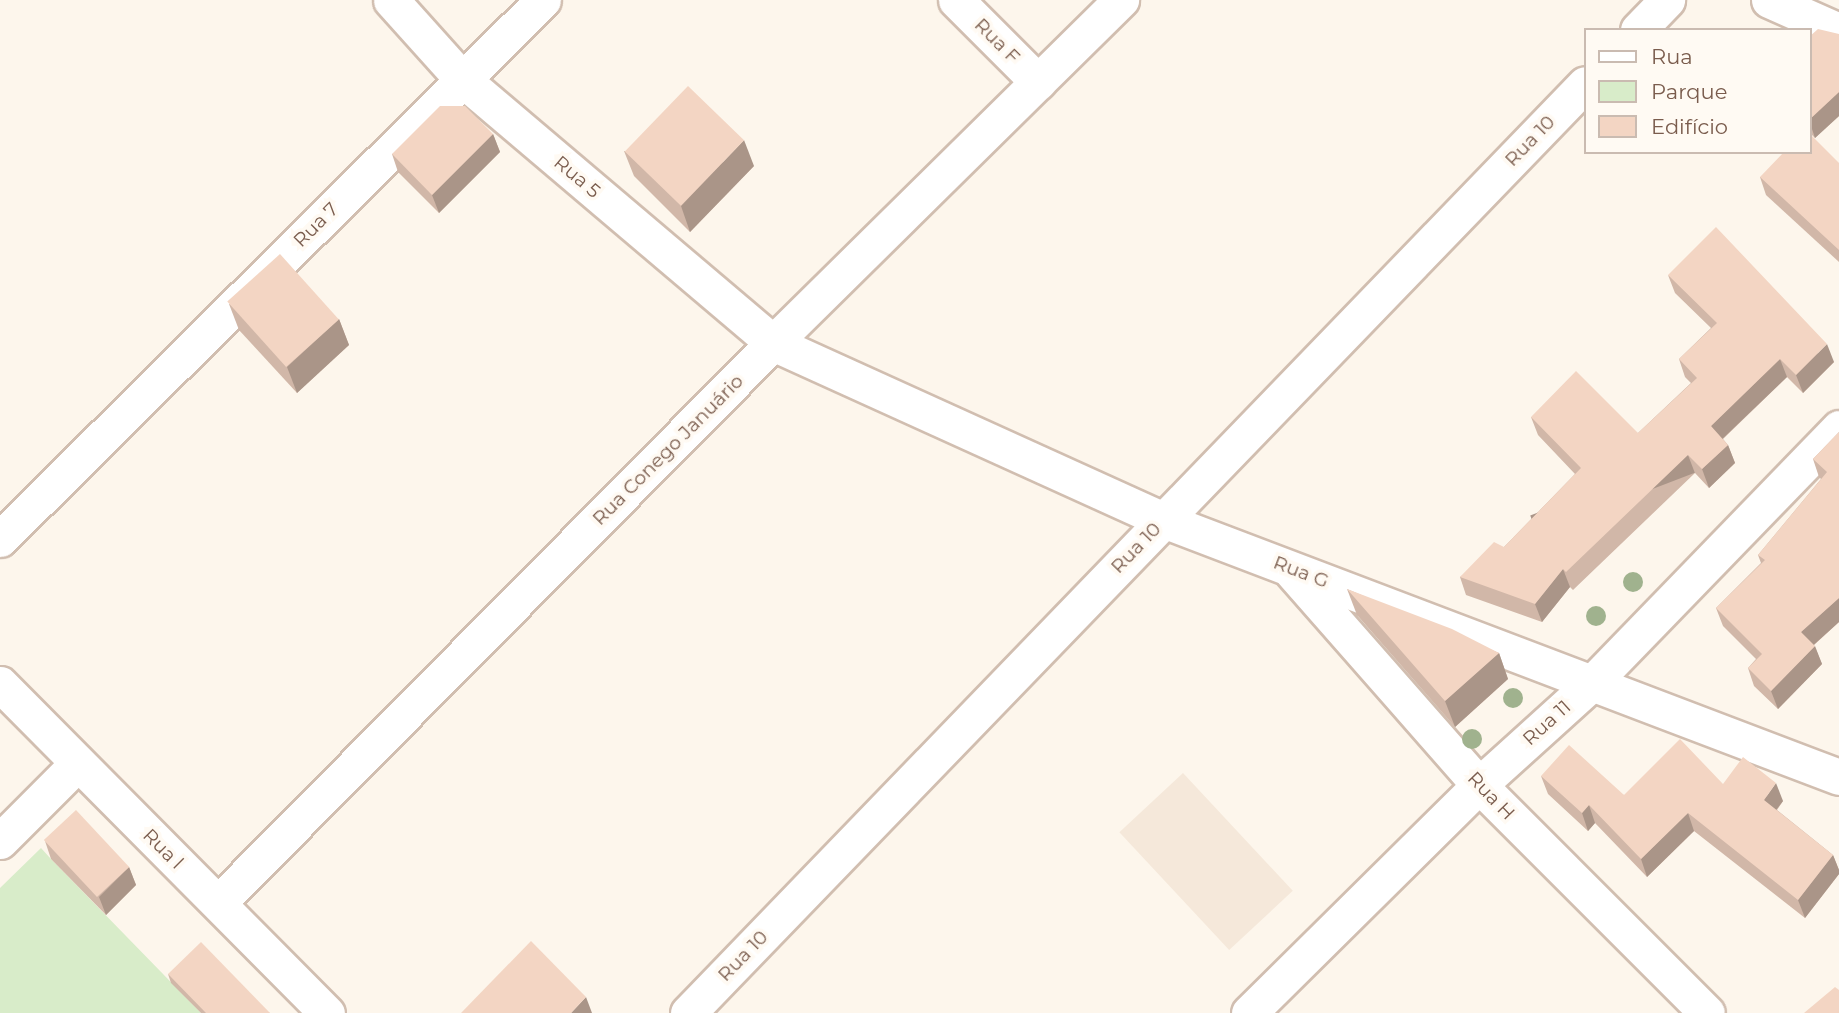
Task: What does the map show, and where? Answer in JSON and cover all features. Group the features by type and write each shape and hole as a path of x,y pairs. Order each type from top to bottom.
{"street":[{"name":"Rua 5","path":"391,0 462,79 773,343"},
{"name":"Rua 7","path":"0,538 543,0"},
{"name":"Rua F","path":"956,0 1038,82"},
{"name":"Rua Conego Januário","path":"218,903 773,343 1121,0"},
{"path":"1640,28 1667,0"},
{"path":"1769,0 1839,31"},
{"name":"Rua 10","path":"688,1013 1584,85"},
{"name":"Rua G","path":"773,343 1163,520 1839,777"},
{"name":"Rua 11","path":"1249,1013 1479,785 1592,683 1839,428"},
{"name":"Rua H","path":"1288,567 1479,785 1707,1013"},
{"name":"Rua l","path":"0,684 327,1013"},
{"path":"0,841 78,763"}],"shaded area":[{"path":"1183,773 1293,891 1229,950 1119,832"}],"green space":[{"path":"41,848 201,1013 0,1013 0,888"}],"building":[{"path":"1818,29 1839,34 1839,92 1811,118 1811,35"},
{"path":"688,86 744,140 681,206 625,151"},
{"path":"440,106 465,106 493,134 432,195 392,154"},
{"path":"1811,135 1839,163 1839,250 1760,177 1782,154 1811,154"},
{"path":"1716,227 1827,344 1796,375 1780,359 1711,426 1728,445 1702,469 1688,455 1566,572 1563,569 1535,604 1460,577 1494,542 1504,547 1581,468 1531,417 1576,371 1638,433 1697,378 1679,359 1717,323 1668,275"},
{"path":"280,254 339,319 286,367 227,302"},
{"path":"1839,432 1839,598 1801,632 1815,646 1771,691 1748,668 1762,654 1716,608 1765,560 1758,555 1827,472 1813,459"},
{"path":"1347,589 1452,629 1499,653 1445,701"},
{"path":"1680,739 1723,784 1743,757 1776,783 1764,800 1833,855 1798,900 1688,813 1641,859 1589,805 1582,813 1541,776 1569,745 1624,795"},
{"path":"76,810 129,867 97,897 44,840"},
{"path":"531,941 586,997 571,1013 461,1013"},
{"path":"201,942 270,1013 206,1013 168,974"},
{"path":"1835,987 1839,990 1839,1013 1804,1013"}]}
